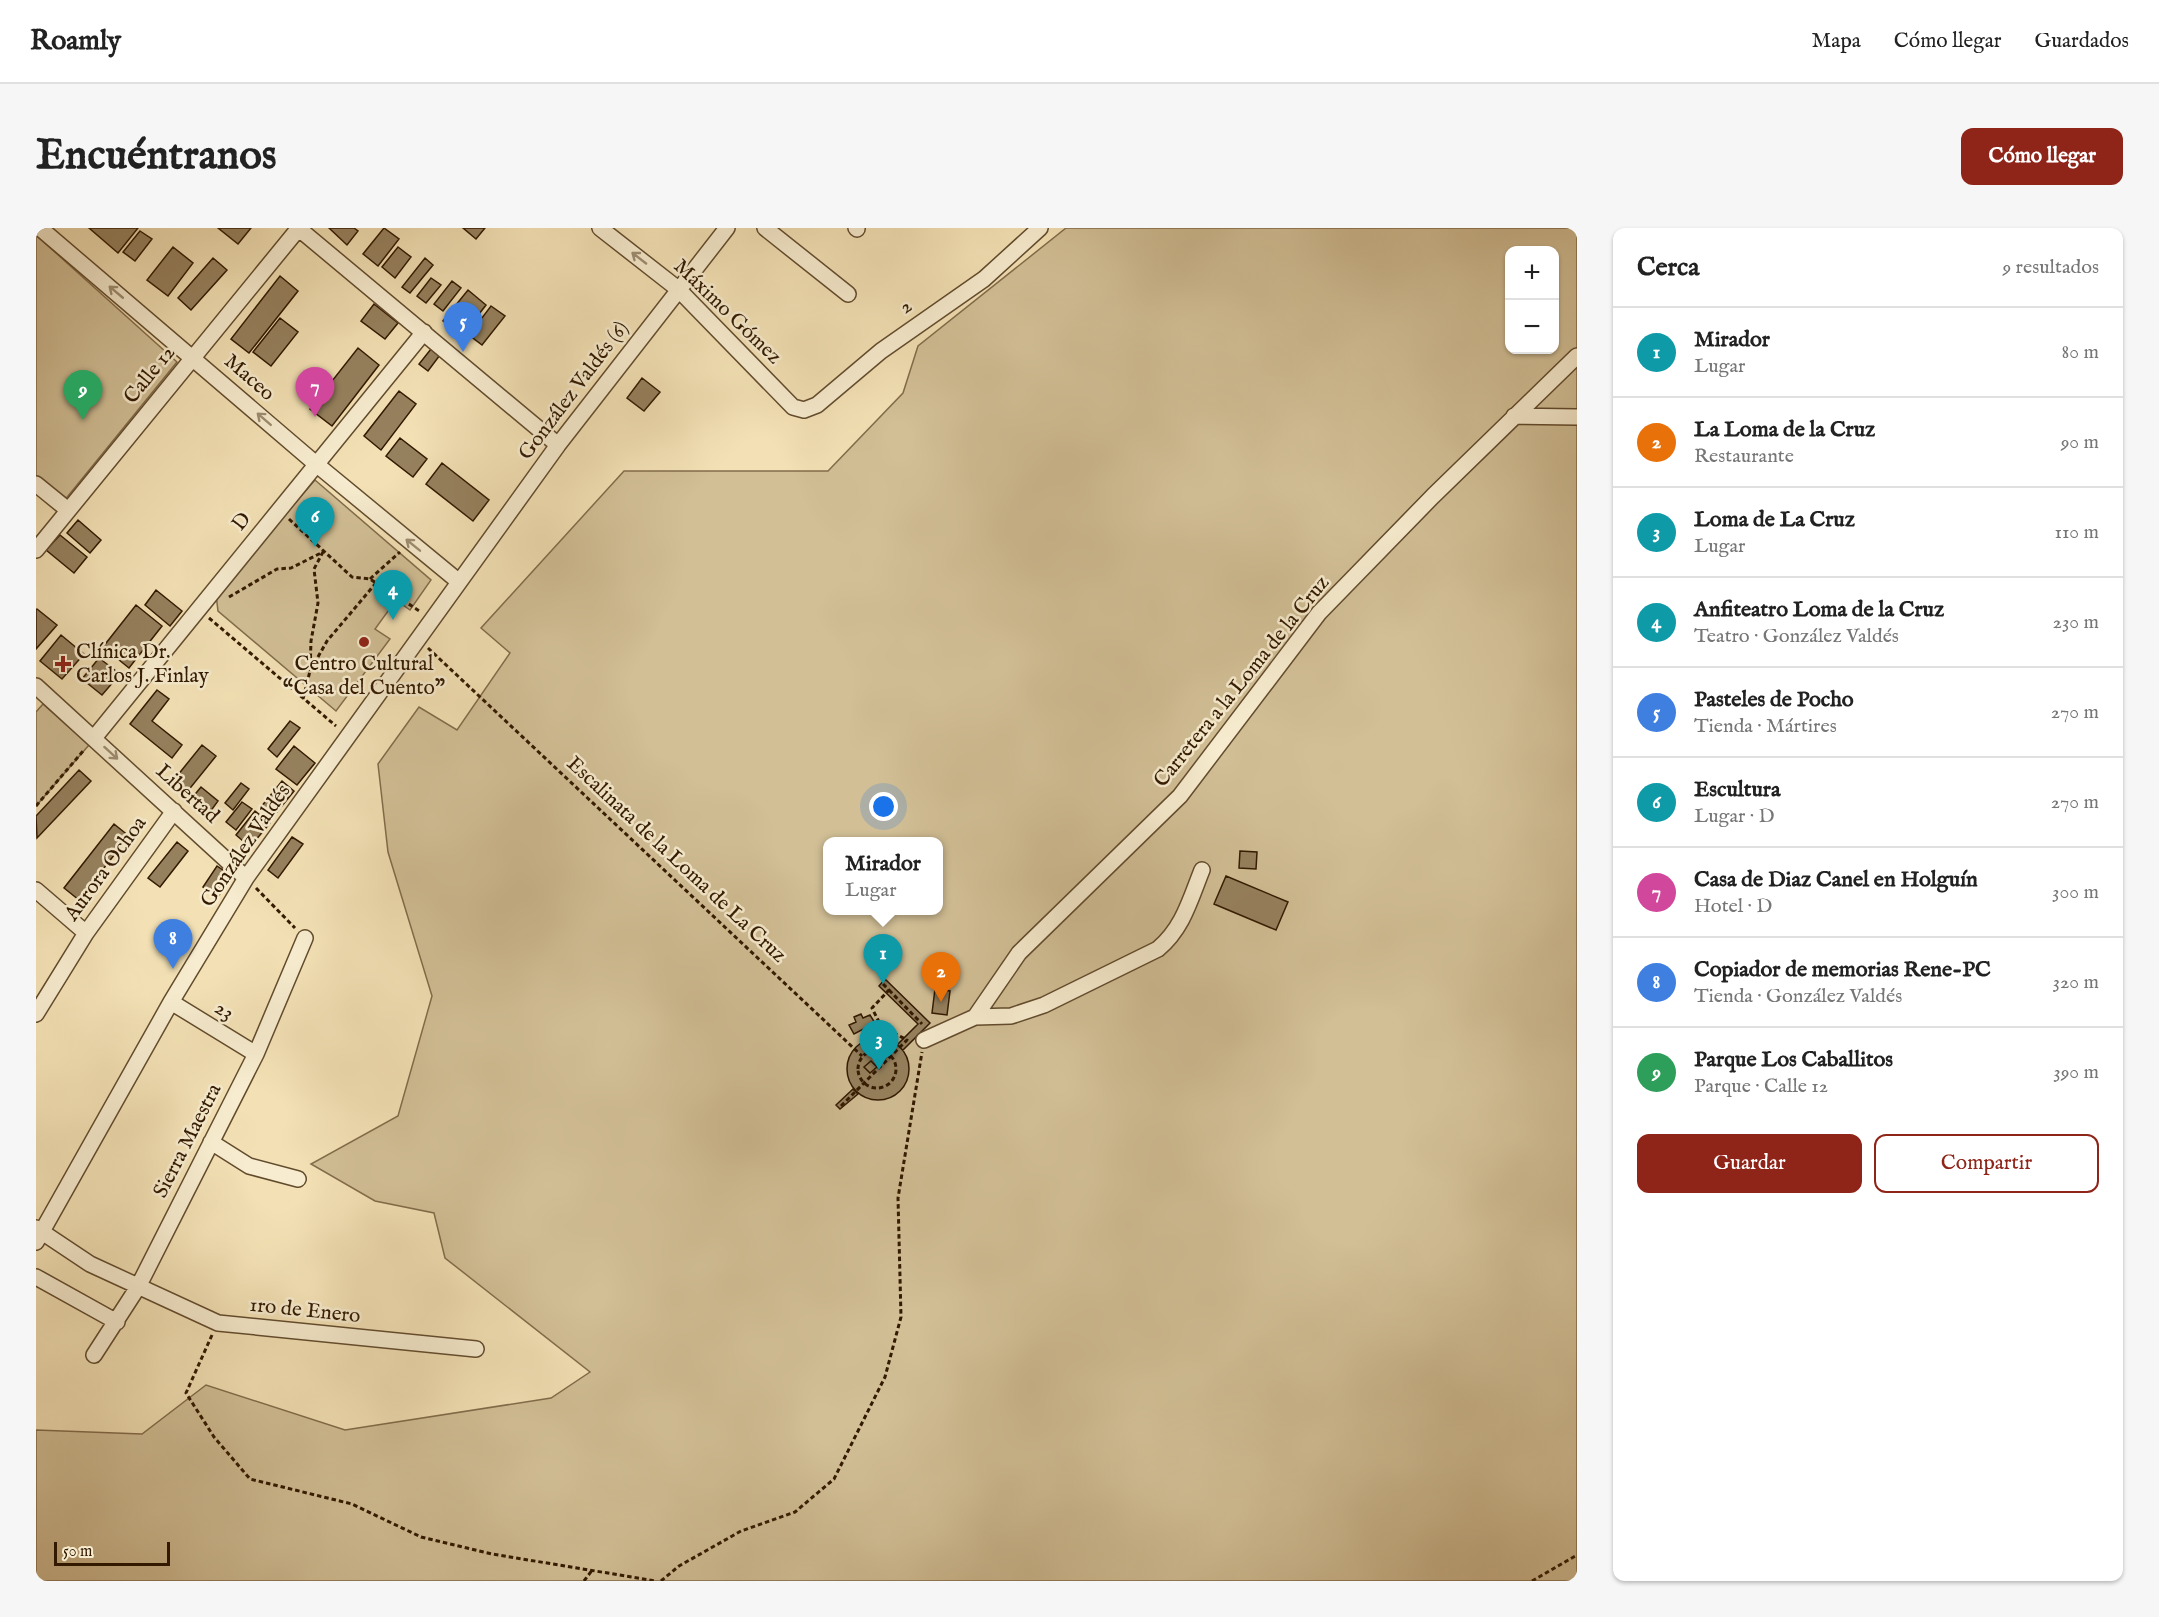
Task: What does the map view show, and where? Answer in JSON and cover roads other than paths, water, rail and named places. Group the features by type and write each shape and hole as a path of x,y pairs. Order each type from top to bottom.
{"street":[{"name":"Maceo","path":"40,228 316,464 459,581"},
{"name":"Calle 12","path":"36,550 299,228"},
{"path":"299,228 558,445"},
{"name":"Máximo Gómez","path":"600,228 678,289 793,407"},
{"name":"González Valdés (6)","path":"459,581 558,445 727,228"},
{"path":"765,228 848,294"},
{"name":"2","path":"793,407 804,410 817,405 880,351 984,279 1040,228"},
{"name":"D","path":"94,738 424,332"},
{"name":"Carretera a la Loma de la Cruz","path":"975,1017 1019,953 1180,796 1319,613 1514,416 1577,356"},
{"path":"1514,416 1577,417"},
{"path":"36,484 68,510"},
{"name":"González Valdés","path":"38,1234 171,1002 246,878 459,581"},
{"name":"Libertad","path":"36,686 246,878"},
{"name":"Aurora Ochoa","path":"36,1014 86,933 174,811"},
{"path":"920,1036 975,1017 1011,1016 1044,1005 1158,949 1171,938 1181,924 1202,870"},
{"path":"36,890 86,933"},
{"name":"Sierra Maestra","path":"94,1355 138,1287 256,1054 305,938"},
{"name":"23","path":"171,1002 256,1054"},
{"path":"211,1142 249,1166 298,1179"},
{"name":"1ro de Enero","path":"38,1234 90,1264 218,1323 476,1349"},
{"path":"36,1277 117,1322"}],"place":[{"name":"Pasteles de Pocho","path":"463,352"},
{"name":"Casa de Diaz Canel en Holguín","path":"315,417"},
{"name":"Parque Los Caballitos","path":"83,420"},
{"name":"Escultura","path":"315,547"},
{"name":"Anfiteatro Loma de la Cruz","path":"393,620"},
{"name":"Centro Cultural “Casa del Cuento”","path":"364,642"},
{"name":"Clínica Dr. Carlos J. Finlay","path":"63,664"},
{"name":"Copiador de memorias Rene-PC","path":"173,969"},
{"name":"Mirador","path":"883,984"},
{"name":"La Loma de la Cruz","path":"941,1002"},
{"name":"Loma de La Cruz","path":"879,1070"}]}
